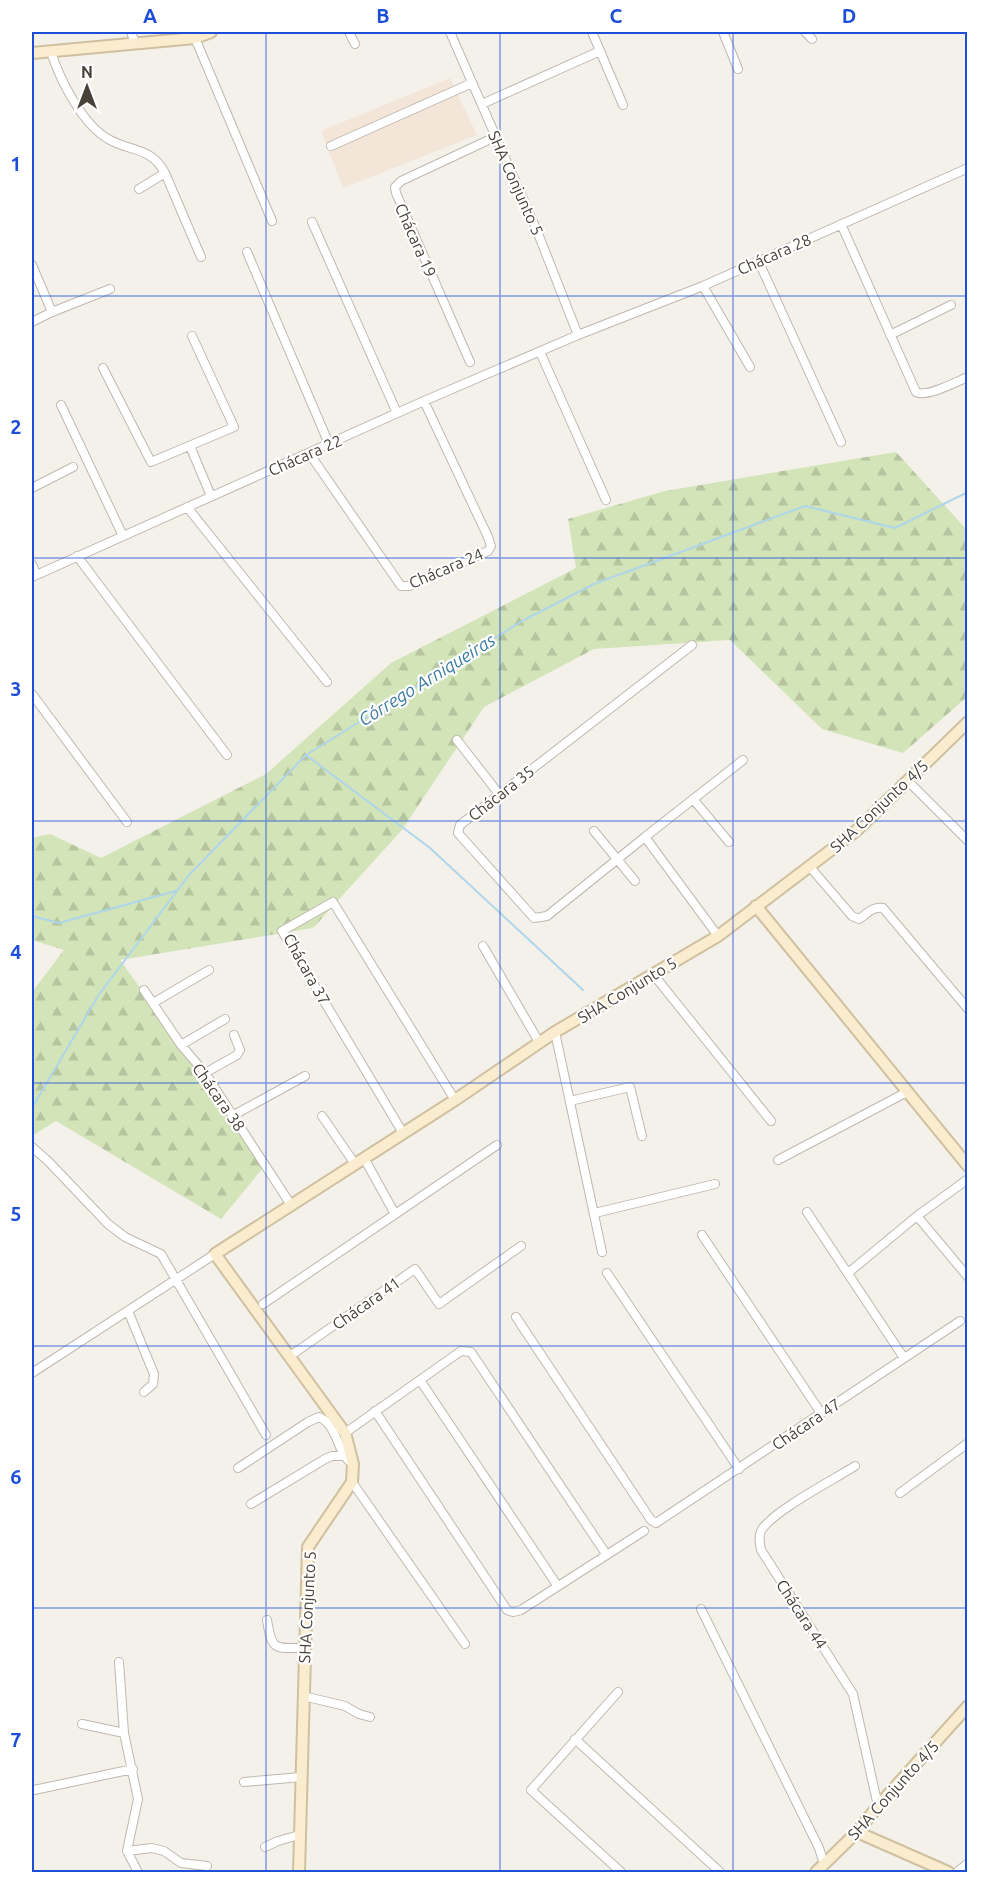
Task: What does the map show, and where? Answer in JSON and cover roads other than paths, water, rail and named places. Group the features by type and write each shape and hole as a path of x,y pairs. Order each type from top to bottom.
{"street":[{"path":"131,32 135,43"},
{"path":"32,53 195,38 210,32"},
{"path":"349,32 355,45"},
{"name":"SHA Conjunto 5","path":"450,32 537,231 578,335"},
{"path":"592,32 623,105"},
{"path":"723,32 738,69"},
{"path":"805,32 812,39"},
{"path":"195,38 272,221"},
{"path":"482,104 600,51"},
{"path":"51,52 67,89 87,120 110,140 151,156 165,173 201,257"},
{"path":"331,146 472,83"},
{"name":"Chácara 19","path":"470,362 395,187 401,181 495,137"},
{"name":"Chácara 28","path":"578,335 703,286 968,168"},
{"path":"139,189 165,173"},
{"path":"312,222 397,413"},
{"path":"841,224 917,393 928,393 968,377"},
{"path":"246,252 329,444"},
{"path":"758,260 841,442"},
{"path":"32,265 52,312"},
{"path":"703,286 750,367"},
{"path":"32,322 110,289"},
{"path":"890,335 951,305"},
{"name":"Chácara 22","path":"34,575 578,335"},
{"path":"103,368 151,462 234,427 192,336"},
{"path":"540,352 606,500"},
{"name":"Chácara 24","path":"309,453 401,586 409,586 490,550 489,542 424,401"},
{"path":"61,405 123,536"},
{"path":"190,446 212,496"},
{"path":"32,488 73,466"},
{"path":"187,507 327,682"},
{"path":"77,556 227,755"},
{"path":"32,564 34,575"},
{"name":"Chácara 35","path":"692,645 460,825 458,833 534,918 548,916 616,859 743,760"},
{"path":"32,694 127,822"},
{"name":"SHA Conjunto 4/5","path":"756,906 856,831 968,722"},
{"path":"457,740 499,794"},
{"path":"908,781 968,840"},
{"path":"693,799 729,842"},
{"path":"594,831 635,881"},
{"path":"645,837 718,936"},
{"path":"810,867 852,916 860,919 877,907 883,908 968,1009"},
{"name":"Chácara 37","path":"402,1133 282,931 333,902 455,1100"},
{"path":"756,906 968,1166"},
{"name":"SHA Conjunto 5","path":"32,1373 455,1100 539,1042 718,936 756,906"},
{"path":"483,946 539,1042"},
{"path":"153,1003 209,970"},
{"path":"653,974 771,1121"},
{"name":"Chácara 38","path":"144,990 181,1045 205,1073 234,1115 291,1205"},
{"path":"181,1045 225,1019"},
{"path":"555,1032 602,1252"},
{"path":"205,1073 237,1055 240,1050 234,1035"},
{"path":"234,1115 305,1076"},
{"path":"570,1101 630,1087 642,1136"},
{"path":"778,1160 907,1092"},
{"path":"322,1116 359,1161 395,1214"},
{"path":"263,1304 497,1145"},
{"path":"32,1147 108,1224 125,1238 161,1254 266,1435"},
{"path":"848,1273 917,1216 968,1179"},
{"path":"595,1214 715,1184"},
{"path":"807,1212 904,1358"},
{"path":"917,1216 968,1278"},
{"path":"702,1235 821,1413"},
{"name":"Chácara 41","path":"290,1356 416,1269 439,1304 521,1246"},
{"path":"214,1254 345,1433 352,1482 465,1644"},
{"path":"607,1273 739,1469"},
{"path":"128,1311 154,1374 153,1384 144,1392"},
{"name":"Chácara 47","path":"516,1317 651,1520 659,1522 960,1321"},
{"path":"345,1433 461,1351 471,1352 606,1554"},
{"path":"420,1380 557,1585"},
{"path":"375,1411 507,1610 513,1612 520,1610 644,1531"},
{"path":"238,1468 319,1417 332,1428 349,1460"},
{"path":"900,1493 968,1443"},
{"path":"251,1504 325,1459 332,1456 349,1460"},
{"name":"Chácara 44","path":"855,1466 797,1501 762,1529 759,1539 761,1550 853,1694 878,1806"},
{"name":"SHA Conjunto 5","path":"299,1872 308,1547 352,1482"},
{"path":"701,1610 819,1848 820,1868"},
{"path":"267,1620 271,1642 276,1647 304,1648"},
{"path":"119,1662 124,1733 138,1799 127,1851 138,1872"},
{"path":"618,1692 531,1790 621,1872"},
{"path":"303,1696 345,1706 370,1717"},
{"name":"SHA Conjunto 4/5","path":"820,1868 857,1832 968,1706"},
{"path":"82,1724 124,1733"},
{"path":"575,1739 720,1872"},
{"path":"34,1790 133,1769"},
{"path":"244,1782 301,1777"},
{"path":"857,1832 948,1872"},
{"path":"265,1847 299,1835"},
{"path":"127,1851 152,1848 164,1851 181,1863 207,1866"},
{"path":"957,1872 968,1863"}],"waterway":[{"name":"Córrego Arniqueiras","path":"32,1108 98,996 189,875 306,755 524,620 594,584 805,506 895,528 968,492"},
{"path":"306,755 430,848 583,990"},
{"path":"32,916 59,923 176,891"}]}
